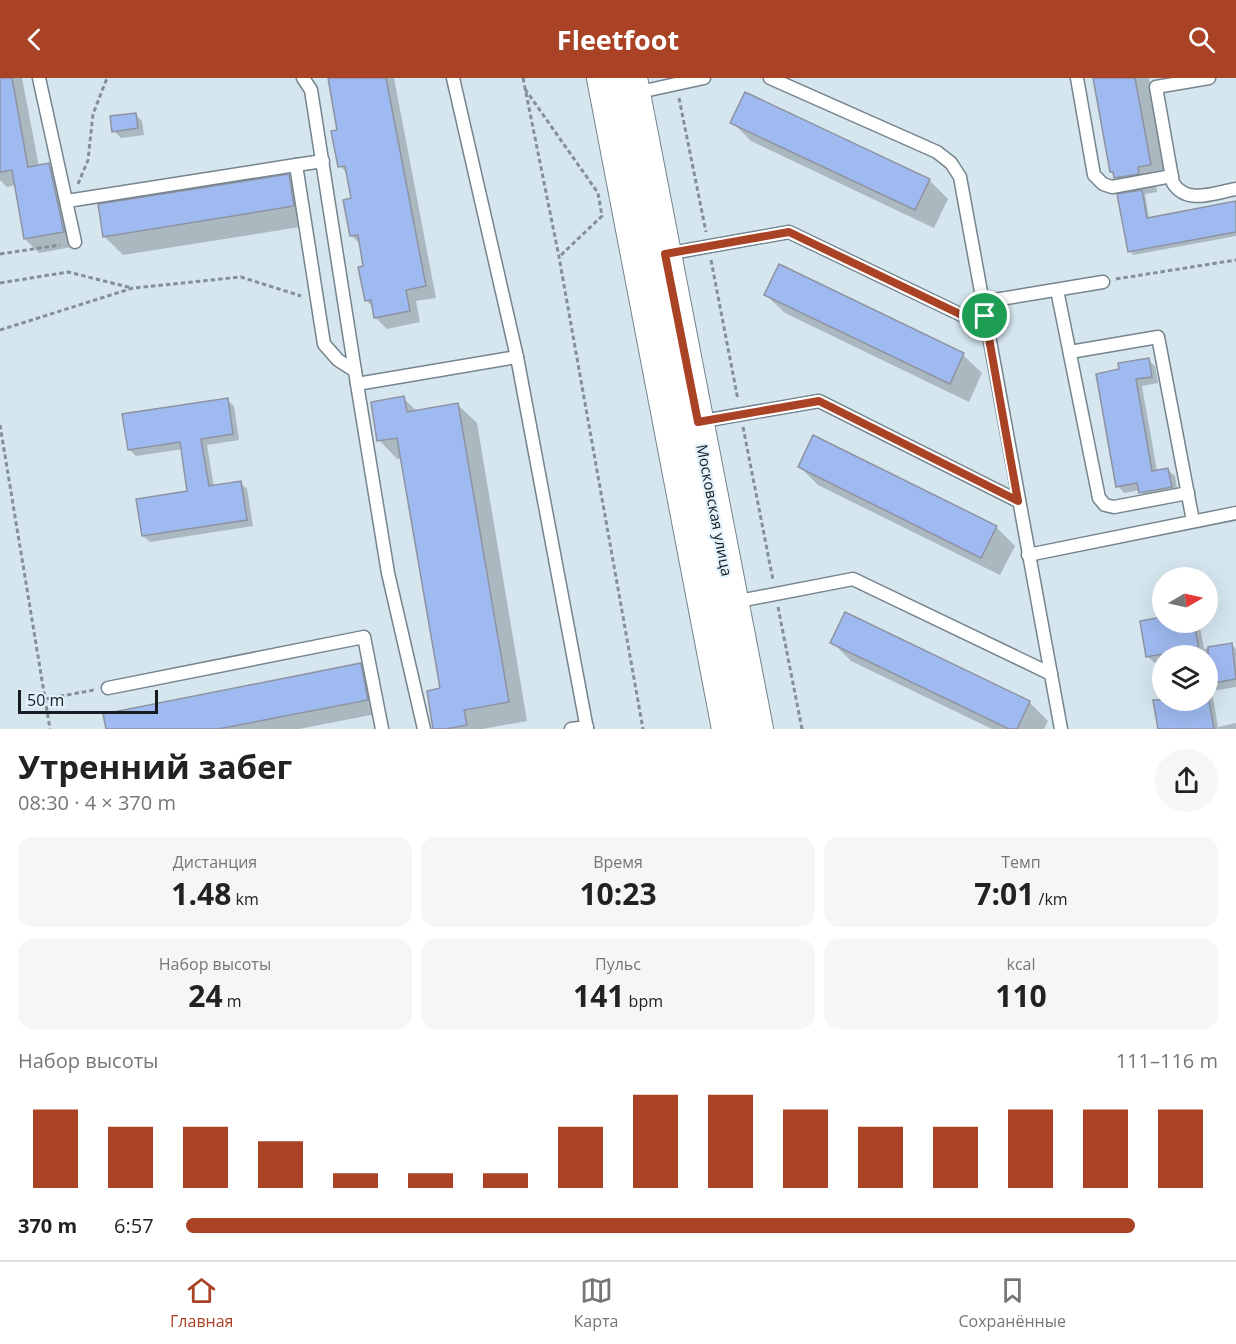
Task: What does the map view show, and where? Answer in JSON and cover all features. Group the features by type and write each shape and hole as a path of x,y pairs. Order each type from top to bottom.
{"main road":[{"name":"Московская улица","path":"603,78 728,729"},
{"name":"Московская улица","path":"632,86 757,729"}],"lane":[{"path":"39,78 68,201 75,242"},
{"path":"303,78 311,90 388,573 424,729"},
{"path":"453,78 517,357 587,728 571,729"},
{"path":"632,86 704,78"},
{"path":"770,78 937,152 951,163 960,177 1061,729"},
{"path":"1077,78 1094,175 1103,184 1112,187 1172,176"},
{"path":"1209,78 1155,82 1172,176 1179,192 1190,197 1236,189"},
{"path":"68,201 323,162"},
{"path":"296,165 324,344 338,360 355,371"},
{"path":"665,254 789,232 968,318 985,316"},
{"path":"982,302 1102,282"},
{"path":"1057,290 1099,498 1105,505 1114,507 1188,493"},
{"path":"1070,352 1158,338 1193,521"},
{"path":"357,384 517,357"},
{"path":"698,422 819,401 1018,501"},
{"path":"1028,555 1236,513"},
{"path":"733,602 853,579 1051,674"},
{"path":"108,688 364,637 382,729"}],"path":[{"path":"68,201 82,178 88,160 93,114 107,78"},
{"path":"523,78 559,257 643,729"},
{"path":"524,88 598,193 602,216 559,257"},
{"path":"0,254 75,242"},
{"path":"1102,282 1236,260"},
{"path":"0,283 68,272 134,288"},
{"path":"0,330 134,288 240,277 317,302"},
{"path":"0,424 50,729"},
{"path":"45,699 108,688"}],"building":[{"path":"0,78 12,78 28,167 49,163 64,232 24,239 12,170 0,172"},
{"path":"328,78 386,78 426,286 406,290 410,311 374,318 371,300 365,301 358,267 363,266 358,235 350,236 343,200 351,198 345,166 338,167 331,131 337,130"},
{"path":"1093,78 1135,78 1151,165 1138,167 1139,174 1114,178 1113,172 1110,172"},
{"path":"745,92 930,179 915,210 730,123"},
{"path":"136,113 138,128 112,132 110,116"},
{"path":"289,174 294,206 103,237 98,204"},
{"path":"1142,190 1147,218 1236,201 1236,232 1128,252 1117,194"},
{"path":"779,264 964,353 950,384 764,295"},
{"path":"1149,358 1152,377 1136,379 1152,471 1168,468 1172,487 1139,493 1137,483 1116,487 1096,374 1119,369 1118,363"},
{"path":"404,396 407,412 458,403 509,702 464,710 467,725 446,729 433,729 427,691 440,688 397,438 377,441 371,402"},
{"path":"228,398 233,434 201,439 209,486 241,481 247,520 142,536 136,499 187,491 180,442 128,450 122,414"},
{"path":"813,435 997,526 981,558 798,467"},
{"path":"845,612 1030,701 1017,729 1009,729 830,643"},
{"path":"1152,619 1152,633 1196,633 1198,645 1152,645 1152,656 1146,657 1140,621"},
{"path":"1232,643 1236,679 1218,682 1218,645"},
{"path":"361,663 368,700 218,729 106,729 103,714"},
{"path":"1155,711 1211,711 1214,729 1158,729"}],"route":[{"path":"789,232 968,318 985,316 1018,501 819,401 698,422 665,254 789,232"}]}
